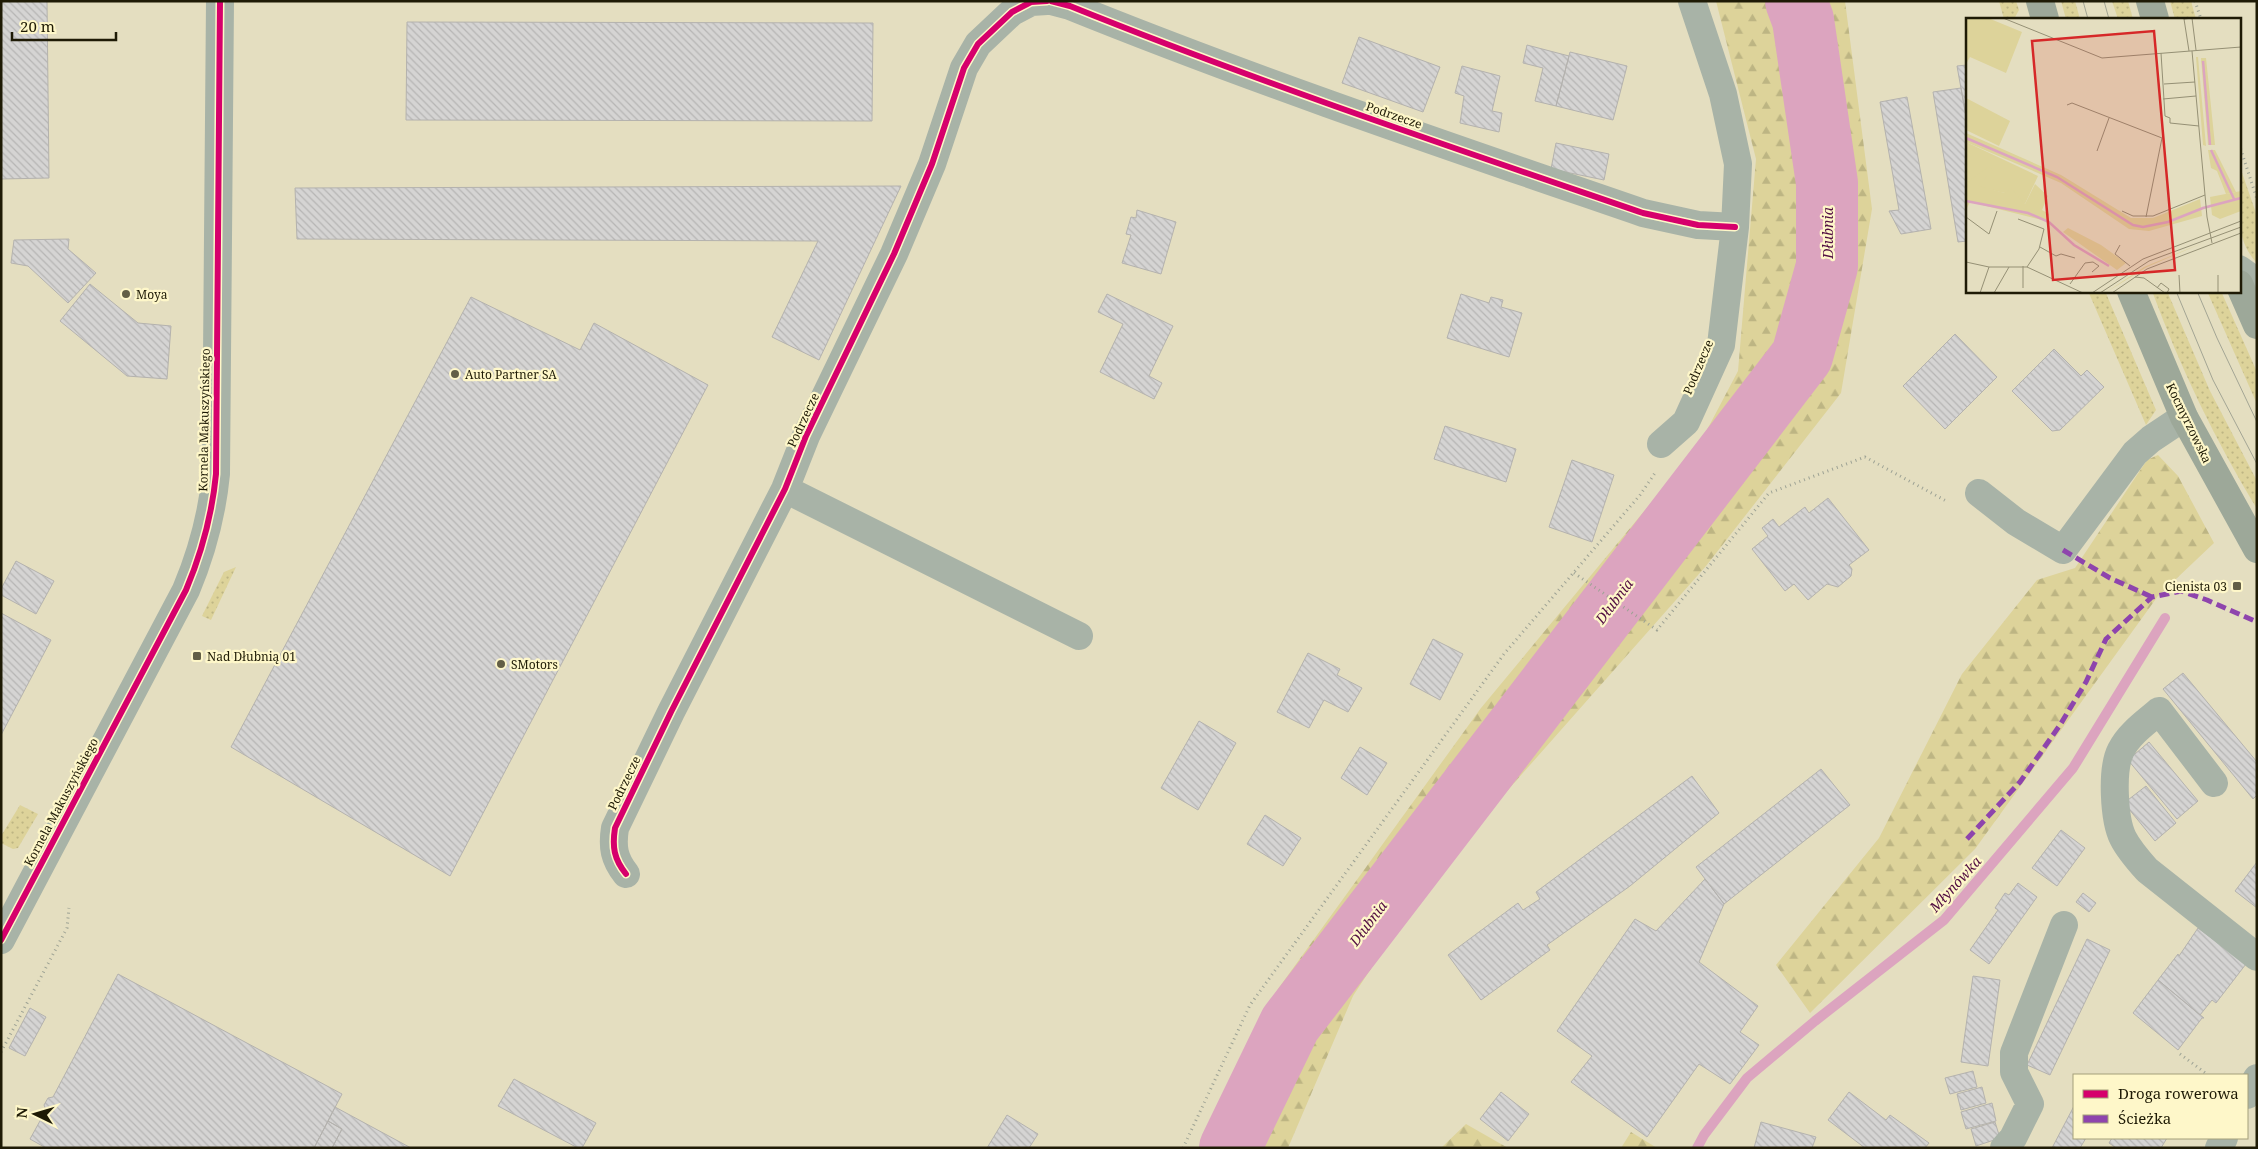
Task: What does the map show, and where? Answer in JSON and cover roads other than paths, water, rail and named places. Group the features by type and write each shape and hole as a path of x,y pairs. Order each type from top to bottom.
{"main road":[{"path":"2040,1 2046,18"},
{"path":"2150,1 2155,18"},
{"path":"2240,286 2257,325"},
{"name":"Kocmyrzowska","path":"2131,292 2184,417 2257,549"}],"street":[{"name":"Kornela Makuszyńskiego","path":"1,940 186,590 197,563 210,519 216,474 220,1"},
{"name":"Podrzecze","path":"626,874 618,864 614,853 615,828 671,712 785,489 806,436 894,254 929,173 964,68 978,44 1012,12 1031,2 1046,1"},
{"name":"Podrzecze","path":"1051,1 1070,6 1182,52 1644,213 1698,225 1735,227"},
{"name":"Podrzecze","path":"1661,444 1686,422 1721,346 1735,227 1738,164 1723,94 1692,1"},
{"path":"2240,270 2257,282"},
{"path":"1979,493 2016,522 2062,550 2134,453 2184,417"},
{"path":"785,489 1079,636"},
{"path":"2214,783 2159,711 2132,734 2121,750 2116,764 2117,810 2122,837 2132,854 2147,870 2257,957"},
{"path":"2004,1148 2020,1126 2030,1104 2014,1072 2014,1053 2064,925"},
{"path":"2248,1093 2257,1078"}],"waterway":[{"name":"Dłubnia","path":"1230,1148 1290,1024 1802,356 1827,266 1827,183 1803,20 1796,1"},
{"name":"Młynówka","path":"1697,1148 1704,1135 1747,1078 1815,1021 1944,920 2073,768 2165,618"}],"tram line":[{"path":"2083,1 2088,18"},
{"path":"2104,1 2109,18"},
{"path":"2176,292 2213,380 2257,464"},
{"path":"2197,292 2257,422"}],"place":[{"name":"Moya","path":"126,294"},
{"name":"Auto Partner SA","path":"455,374"},
{"name":"Cienista 03","path":"2237,586"},
{"name":"Nad Dłubnią 01","path":"197,656"},
{"name":"SMotors","path":"501,664"}]}
